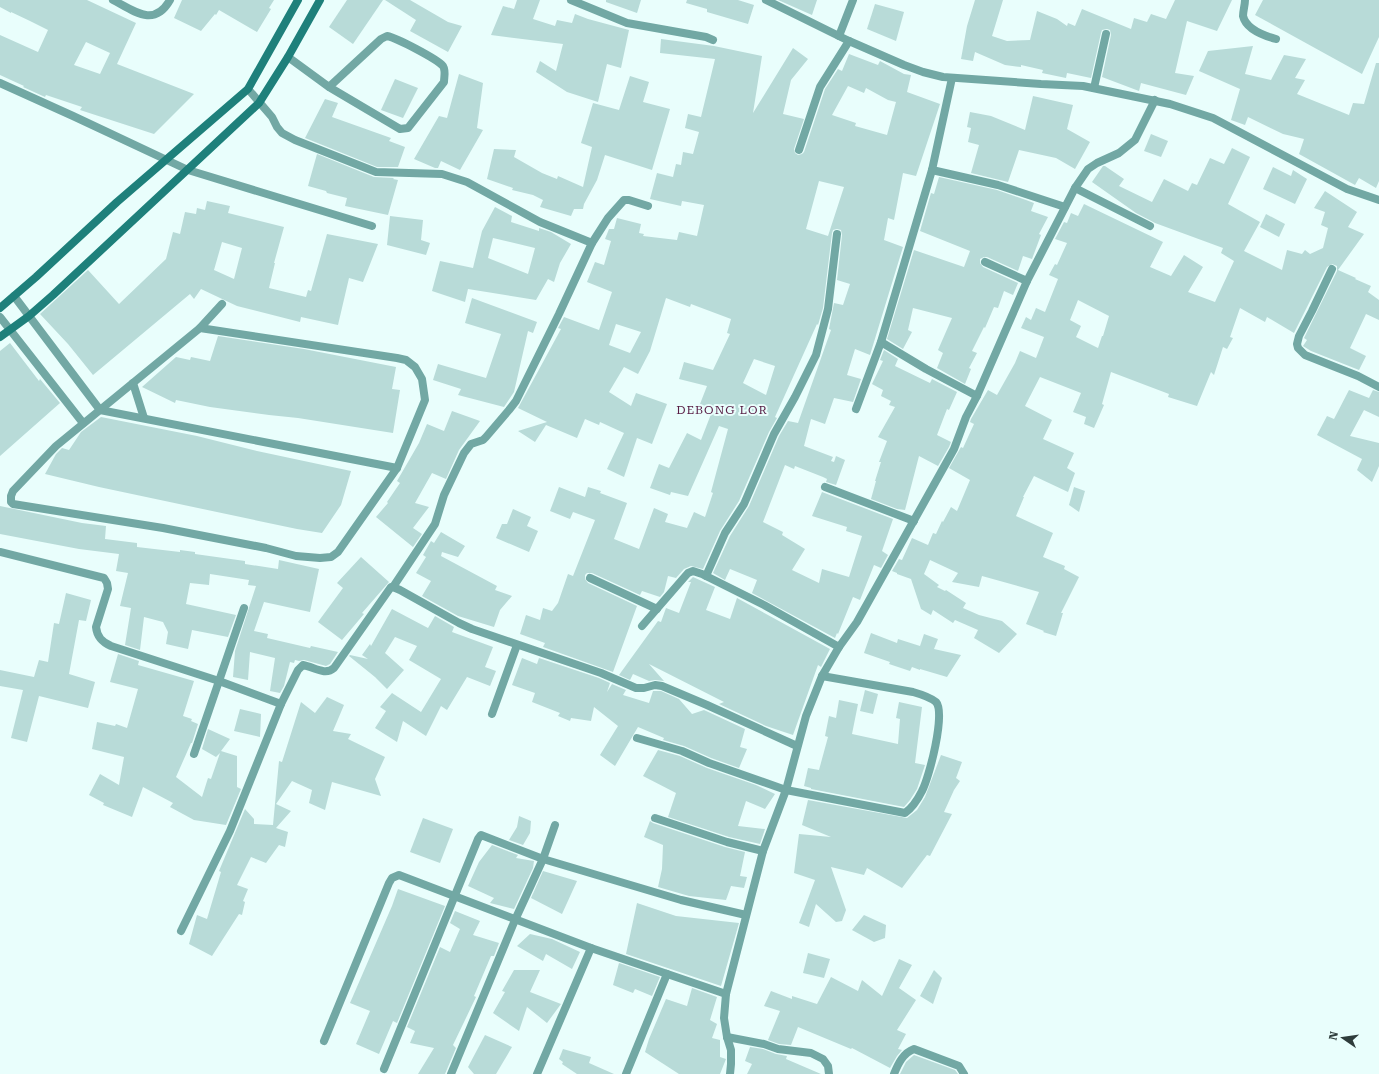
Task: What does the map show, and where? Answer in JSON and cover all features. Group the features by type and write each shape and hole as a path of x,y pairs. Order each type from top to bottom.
{"street":[{"path":"113,0 145,16 152,16 159,13 170,0"},
{"path":"0,308 166,159 248,89 298,0"},
{"path":"0,337 29,316 54,295 259,103 288,57 320,0"},
{"path":"571,0 626,23 713,40"},
{"path":"766,0 849,41 922,72 943,78 1083,86 1155,100 1213,118 1347,189 1379,200"},
{"path":"839,36 853,0"},
{"path":"1245,0 1243,16 1247,23 1260,34 1276,39"},
{"path":"1094,88 1106,34"},
{"path":"288,57 329,87 400,129 408,128 444,82 445,73 443,67 434,59 387,36 381,39 329,87"},
{"path":"799,150 820,87 849,41"},
{"path":"856,408 881,342 932,170 952,78"},
{"path":"0,83 188,170 372,226"},
{"path":"248,89 272,117 282,133 312,147 376,172 442,174 467,182 540,222 592,243"},
{"path":"730,1074 731,1050 724,1018 726,994 764,851 786,790 806,716 822,676 839,648 858,622 954,449 966,417 978,396 1027,281 1075,188 1088,169 1097,163 1120,153 1135,140 1155,100"},
{"path":"932,170 998,185 1065,207"},
{"path":"1075,188 1150,226"},
{"path":"181,930 230,831 281,704 300,667 303,665 326,672 334,668 389,589 393,587 435,524 441,502 464,453 471,444 483,440 486,437 516,401 592,243 608,218 624,200 629,200 648,206"},
{"path":"706,576 725,533 744,504 774,434 795,398 816,355 828,309 837,234"},
{"path":"985,262 1027,281"},
{"path":"1332,269 1299,336 1297,344 1298,348 1305,355 1358,376 1379,387"},
{"path":"14,296 100,410 397,468"},
{"path":"200,328 406,360 415,367 422,379 425,400 397,468 338,552 331,557 320,558 296,556 266,548 163,528 13,504 10,500 14,491 56,446 200,328 222,304"},
{"path":"0,317 84,423"},
{"path":"881,342 926,370 978,396"},
{"path":"133,382 144,418"},
{"path":"825,487 914,522"},
{"path":"0,552 104,578 108,588 96,627 97,633 103,642 111,646 219,681 281,704"},
{"path":"642,626 688,573 693,571 764,605 839,648"},
{"path":"590,578 657,608"},
{"path":"393,587 459,623 488,635 601,673 636,688 644,688 655,685 662,686 720,710 797,746"},
{"path":"194,754 244,608"},
{"path":"492,714 517,644"},
{"path":"637,738 682,751 709,763 786,790 905,813 910,809 922,791 932,761 936,745 939,719 939,709 936,702 926,696 913,692 822,676"},
{"path":"655,818 728,842 764,851"},
{"path":"451,1074 515,920 543,859 555,825"},
{"path":"384,1069 478,839 481,835 543,859 681,900 746,915"},
{"path":"324,1041 392,878 402,875 515,920 591,948 726,994"},
{"path":"537,1074 591,948"},
{"path":"626,1074 667,974"},
{"path":"727,1037 764,1044 778,1050 811,1053 823,1059 828,1066 829,1074"},
{"path":"894,1074 903,1056 914,1049 960,1066 964,1074"}],"building":[{"path":"0,0 87,0 136,23 117,64 194,94 154,134 80,110 82,107 46,95 45,97 0,75 0,35 38,52 48,30 0,7","holes":["86,42 110,53 100,74 74,65"]},
{"path":"182,0 274,0 269,8 271,9 257,32 219,10 201,31 174,18"},
{"path":"347,0 383,0 353,44 329,27"},
{"path":"385,0 410,0 448,22 462,26 448,52 410,31 416,20"},
{"path":"517,0 540,0 533,19 555,26 557,20 572,23 575,14 629,30 621,68 607,64 598,102 567,92 536,72 540,61 556,71 563,44 491,35 503,6 514,9"},
{"path":"606,0 641,0 637,13 606,2"},
{"path":"687,0 738,0 754,5 748,24 707,12 707,9 686,3"},
{"path":"778,0 817,0 812,15"},
{"path":"975,0 1003,0 992,36 1007,41 1030,40 1037,11 1057,19 1067,26 1068,23 1075,26 1082,9 1131,29 1134,18 1147,22 1151,14 1166,19 1175,0 1232,0 1217,31 1187,21 1175,73 1194,76 1186,95 1141,83 1139,91 1102,77 1111,35 1110,30 1107,29 1102,30 1101,33 1091,78 1067,73 1066,78 1042,73 1043,70 1021,65 1021,67 1005,65 975,52 973,61 961,59 967,26"},
{"path":"1263,0 1379,0 1379,37 1362,74 1255,15"},
{"path":"875,4 904,12 896,41 867,29"},
{"path":"661,39 714,46 762,56 753,113 793,48 808,59 791,80 783,114 804,119 794,149 795,153 798,155 804,152 825,89 838,69 842,71 849,54 878,65 880,61 904,74 911,75 907,92 940,104 916,176 903,173 894,220 888,218 884,240 903,247 870,355 855,349 847,375 861,379 853,402 834,398 825,424 811,419 804,446 833,457 831,461 834,462 836,456 845,460 836,485 826,482 827,479 823,477 795,466 794,469 785,465 763,522 783,532 782,535 805,549 792,570 819,583 822,569 849,577 862,536 846,531 847,527 812,516 822,492 893,519 882,551 888,555 881,568 874,565 860,600 853,597 835,638 752,593 757,580 730,569 725,580 713,573 730,536 749,506 779,436 788,421 798,423 831,330 829,329 834,303 843,305 850,284 837,280 842,235 841,230 837,229 833,230 832,233 823,308 818,325 817,324 775,417 777,418 769,432 739,501 720,531 703,569 691,566 684,569 676,578 668,576 664,592 660,597 642,591 640,595 592,573 587,573 585,575 585,579 588,583 637,606 613,672 543,647 545,643 520,634 526,615 540,620 543,608 552,611 558,603 568,574 573,576 595,520 573,512 570,519 550,511 559,487 585,497 588,487 601,491 600,493 627,503 614,539 639,549 654,508 668,514 665,522 687,528 694,512 705,517 713,493 711,492 728,429 719,426 688,496 671,492 670,495 650,488 659,464 669,468 687,433 701,440 713,409 700,404 707,386 679,379 684,362 713,370 730,334 727,333 731,319 691,304 690,307 666,298 650,351 638,374 624,367 609,392 631,406 636,393 667,404 652,444 637,438 624,477 607,469 624,433 600,422 599,425 585,419 577,438 546,425 535,442 518,431 547,422 518,408 561,329 558,328 564,317 599,330 612,292 587,282 595,262 604,265 611,241 605,239 609,229 614,229 617,218 641,224 639,233 644,234 643,236 677,240 679,232 697,236 704,205 682,201 681,206 650,199 657,173 673,177 676,164 681,165 683,152 693,154 699,132 685,128 688,114 701,117 715,59 660,53","holes":["848,86 864,93 866,88 888,100 896,102 887,135 855,126 856,123 832,115","819,181 844,187 828,236 806,229","616,324 641,332 630,353 609,345","754,359 775,366 766,395 743,383"]},
{"path":"1253,46 1245,74 1271,80 1284,55 1306,59 1295,78 1305,80 1297,94 1349,115 1353,103 1364,104 1376,63 1379,63 1379,181 1376,188 1359,178 1355,185 1299,154 1304,139 1283,134 1248,117 1245,125 1231,120 1240,89 1199,71 1208,51"},
{"path":"459,74 483,83 477,128 483,130 460,170 441,161 438,168 435,168 414,159 439,116 447,118"},
{"path":"630,76 649,82 643,102 670,109 652,170 605,155 597,180 584,204 583,209 574,209 571,216 540,207 543,200 533,195 512,190 513,188 487,179 494,149 516,150 514,157 542,173 557,179 558,176 583,187 592,147 581,143 593,103 619,110"},
{"path":"395,79 418,88 403,118 381,110"},
{"path":"1033,96 1073,105 1067,129 1090,142 1075,169 1056,158 1019,150 1008,182 971,173 979,145 968,142 971,128 967,127 970,112 991,116 1025,130"},
{"path":"325,99 338,103 332,117 391,138 389,141 405,147 398,167 377,167 305,138"},
{"path":"1151,134 1168,141 1161,157 1144,151"},
{"path":"1232,148 1250,157 1228,204 1260,222 1244,251 1282,270 1287,250 1302,254 1305,250 1310,254 1323,248 1328,228 1321,225 1325,212 1314,208 1325,191 1357,212 1348,227 1364,234 1338,270 1371,286 1368,292 1379,300 1379,320 1366,314 1350,348 1366,356 1359,370 1311,351 1303,346 1307,340 1304,338 1337,271 1337,266 1332,264 1327,267 1294,333 1267,317 1265,322 1240,308 1230,337 1233,338 1227,349 1223,347 1214,375 1211,372 1197,406 1168,397 1169,394 1111,372 1102,404 1104,405 1094,428 1084,424 1086,417 1073,412 1081,393 1040,377 1025,406 1052,420 1043,439 1074,453 1067,468 1075,473 1068,492 1034,476 1023,497 1016,516 1053,533 1043,557 1065,566 1064,569 1079,577 1061,613 1063,613 1056,636 1026,624 1039,592 982,576 979,587 952,582 958,573 930,560 924,574 939,585 937,587 945,591 946,590 966,603 963,608 979,615 1002,621 1017,634 999,653 974,638 978,630 955,620 953,623 933,610 931,615 921,609 911,579 892,571 899,559 902,560 912,538 928,545 933,533 936,534 951,507 957,511 970,480 949,468 961,447 963,448 974,424 970,422 971,419 988,390 997,395 1020,351 1036,358 1044,337 1021,328 1026,317 1031,320 1036,308 1045,312 1058,279 1049,275 1055,264 1057,265 1067,243 1055,239 1064,222 1067,223 1071,213 1078,216 1084,204 1163,242 1150,267 1171,276 1184,255 1203,267 1188,292 1215,302 1234,261 1221,253 1223,248 1155,223 1136,213 1092,182 1103,166 1105,166 1124,179 1119,186 1152,202 1164,179 1188,191 1192,183 1197,185 1210,158 1224,164","holes":["1078,300 1109,316 1098,348 1076,337 1081,326 1070,320"]},
{"path":"317,154 374,177 394,178 393,179 398,180 388,215 345,206 347,198 308,186"},
{"path":"1273,167 1291,176 1293,170 1307,179 1295,204 1263,189"},
{"path":"939,177 997,190 1026,200 1034,203 1031,211 1048,217 1039,234 1041,235 1032,259 1023,256 1018,271 987,257 980,259 980,263 983,267 1018,283 1013,295 1004,291 998,308 994,307 985,328 984,327 972,351 977,353 969,368 971,369 965,384 937,368 943,353 938,350 952,318 913,308 908,330 912,332 903,349 887,339 914,250 964,267 970,251 920,231 931,193 934,194"},
{"path":"207,201 230,206 228,213 284,227 269,288 306,297 308,290 311,291 327,234 378,244 363,282 349,278 338,325 301,317 300,322 237,306 201,289 194,299 190,294 93,375 68,344 40,314 88,270 119,304 166,259 173,232 180,234 185,212 196,214 197,208 205,210","holes":["222,242 242,248 234,279 214,270"]},
{"path":"495,207 512,216 511,222 539,231 539,228 551,232 571,244 560,263 554,282 548,279 536,300 468,289 465,302 432,291 440,261 473,268 482,231","holes":["493,238 535,248 528,274 488,258"]},
{"path":"1266,214 1285,224 1279,237 1260,227"},
{"path":"390,216 423,220 421,240 430,243 426,255 387,245"},
{"path":"472,298 537,322 533,333 528,331 514,392 504,407 458,395 461,389 433,380 438,364 486,378 501,334 465,323"},
{"path":"218,336 304,349 396,367 392,389 400,390 393,433 298,418 210,407 176,400 175,403 142,387 176,357 190,360 191,357 210,361"},
{"path":"10,343 39,381 40,379 60,403 0,456 0,351"},
{"path":"884,350 898,359 895,366 930,383 932,379 957,392 949,410 947,409 937,435 951,442 949,447 938,466 919,456 905,510 897,509 871,499 881,462 879,462 887,441 878,437 895,407 889,405 891,401 881,396 883,390 872,384 883,361 880,360"},
{"path":"1349,390 1369,398 1373,390 1379,392 1379,417 1364,410 1350,436 1379,443 1379,466 1372,482 1357,470 1362,459 1317,435 1327,416 1334,419"},
{"path":"452,411 480,421 459,450 446,479 432,473 415,503 429,507 413,528 422,534 413,547 376,517 388,503 387,502 400,483 397,481 419,443 427,424 444,431"},
{"path":"101,417 197,436 257,451 351,471 341,505 322,533 99,487 45,474 56,454 62,448 69,450 81,432"},
{"path":"1074,487 1085,491 1079,512 1069,505"},
{"path":"0,506 82,523 106,526 105,539 137,543 137,547 180,552 180,550 195,552 195,554 245,561 245,564 278,569 279,560 319,569 310,612 264,602 254,631 268,634 267,638 310,648 311,646 338,652 330,664 326,666 304,660 295,660 294,663 290,662 284,686 280,693 270,691 275,658 250,652 248,680 233,677 235,651 256,586 248,585 249,580 210,574 209,585 190,583 186,604 236,615 228,637 192,630 188,649 166,644 168,632 163,622 144,617 140,650 125,645 131,608 120,606 128,573 116,571 119,554 79,549 0,534"},
{"path":"513,509 531,517 527,526 538,531 529,552 496,538 502,524 507,524"},
{"path":"441,532 465,546 458,557 442,552 441,556 497,586 495,590 512,596 500,610 494,627 458,616 422,596 431,581 416,573 426,557 423,555 431,541 434,543"},
{"path":"361,557 389,582 362,613 364,614 342,640 318,622 343,588 337,583"},
{"path":"693,577 715,587 706,610 730,619 737,598 830,649 821,667 818,665 793,735 766,726 719,704 724,702 649,664 664,681 649,681 633,674 630,680 619,675 658,621 661,622 666,608 679,613 691,582 688,582"},
{"path":"66,593 91,600 86,621 79,620 69,674 95,682 88,708 39,696 27,742 11,738 23,690 0,686 0,670 34,677 39,660 48,662 54,623 59,624"},
{"path":"392,609 428,628 435,616 454,627 452,632 493,647 485,667 496,671 490,686 467,677 447,710 441,706 426,736 403,721 397,742 375,728 386,711 380,707 392,693 421,712 441,679 409,660 417,646 395,637 385,653 404,670 387,689 349,656 368,659 362,655 370,644 371,646"},
{"path":"871,633 897,643 898,639 920,646 924,634 938,639 934,649 961,655 947,677 912,667 910,671 864,653"},
{"path":"118,654 139,661 138,665 194,681 183,716 192,719 191,721 198,724 192,743 176,777 202,797 208,778 211,779 220,753 216,757 202,749 208,729 230,739 221,751 237,756 237,787 241,789 226,825 194,820 170,807 173,803 143,787 132,817 103,805 104,803 89,795 100,774 119,785 124,757 92,749 97,722 115,726 116,724 127,728 138,689 110,682"},
{"path":"522,658 537,664 539,658 599,678 610,683 607,692 612,684 626,690 623,695 649,703 653,691 661,691 679,699 692,714 704,710 745,729 740,747 747,749 739,768 684,746 663,740 664,738 638,727 615,766 600,755 618,726 594,707 591,721 571,718 570,721 558,716 560,713 532,702 535,693 512,685"},
{"path":"865,690 878,694 873,714 860,711"},
{"path":"327,697 344,705 333,731 351,734 348,739 385,757 375,779 381,796 332,782 325,810 309,803 312,790 292,781 276,804 291,811 276,828 288,832 285,847 279,845 266,863 251,857 237,885 248,889 243,901 245,902 242,915 239,914 212,956 189,944 197,915 207,919 221,872 219,871 245,809 254,819 254,824 273,825 279,761 282,762 301,702 315,713"},
{"path":"839,700 858,704 852,734 898,744 900,719 896,718 899,702 922,707 915,763 925,765 917,789 904,807 811,789 804,786 808,768 819,770 828,737 825,736 829,716 836,718"},
{"path":"240,709 261,714 260,737 234,731"},
{"path":"658,750 680,756 707,768 756,785 775,794 765,809 746,801 738,826 765,829 760,844 729,837 668,817 676,793 643,776"},
{"path":"941,755 962,762 956,778 960,781 954,790 944,812 952,814 930,856 927,855 902,888 867,868 864,875 831,867 846,910 842,921 836,922 816,904 809,927 799,923 815,880 794,873 799,834 831,837 802,825 808,800 907,818 917,810 925,797"},
{"path":"519,816 531,821 530,833 523,845 509,840 517,827"},
{"path":"423,818 453,829 440,863 410,852"},
{"path":"650,821 725,847 745,852 740,876 747,877 744,888 731,886 726,900 689,896 658,887 662,869 663,845 644,837"},
{"path":"492,845 518,855 516,858 534,861 533,868 514,909 490,903 494,898 468,886 479,862"},
{"path":"543,871 577,881 562,914 531,898"},
{"path":"398,889 445,906 397,1023 393,1021 379,1054 356,1044 370,1011 350,1003"},
{"path":"637,903 676,916 739,923 721,986 626,954"},
{"path":"455,911 480,921 473,935 499,943 494,956 491,956 474,996 476,997 453,1045 456,1048 445,1074 418,1074 434,1048 410,1043 415,1031 407,1027 440,947 450,952 460,929 450,923"},
{"path":"864,915 886,925 885,938 874,942 852,930"},
{"path":"530,934 552,939 580,952 572,969 546,954 543,961 517,946"},
{"path":"808,953 830,959 824,978 803,973"},
{"path":"899,959 912,965 899,988 916,1000 897,1030 906,1034 898,1049 902,1050 890,1068 852,1048 851,1049 798,1027 791,1045 779,1044 768,1040 780,1011 764,1006 771,991 792,999 792,996 817,1004 831,977 858,991 862,980 882,996"},
{"path":"619,963 660,977 652,996 635,989 633,993 613,985"},
{"path":"514,970 540,970 530,992 561,1004 547,1023 527,1007 519,1031 493,1013 505,992 502,991"},
{"path":"934,970 942,978 933,1004 920,996"},
{"path":"692,988 717,997 710,1020 717,1024 712,1038 720,1040 720,1057 726,1059 720,1074 679,1074 645,1052 666,999 687,1006"},
{"path":"485,1035 512,1047 496,1074 474,1074 468,1067"},
{"path":"750,1047 787,1056 786,1059 821,1074 747,1074 752,1064 745,1061"},
{"path":"563,1049 591,1057 589,1063 614,1074 577,1074 562,1064 563,1062 559,1059"},
{"path":"914,1055 955,1070 958,1074 900,1074 906,1062"}],"district":[{"name":"DEBONG LOR","path":"722,410"}]}
